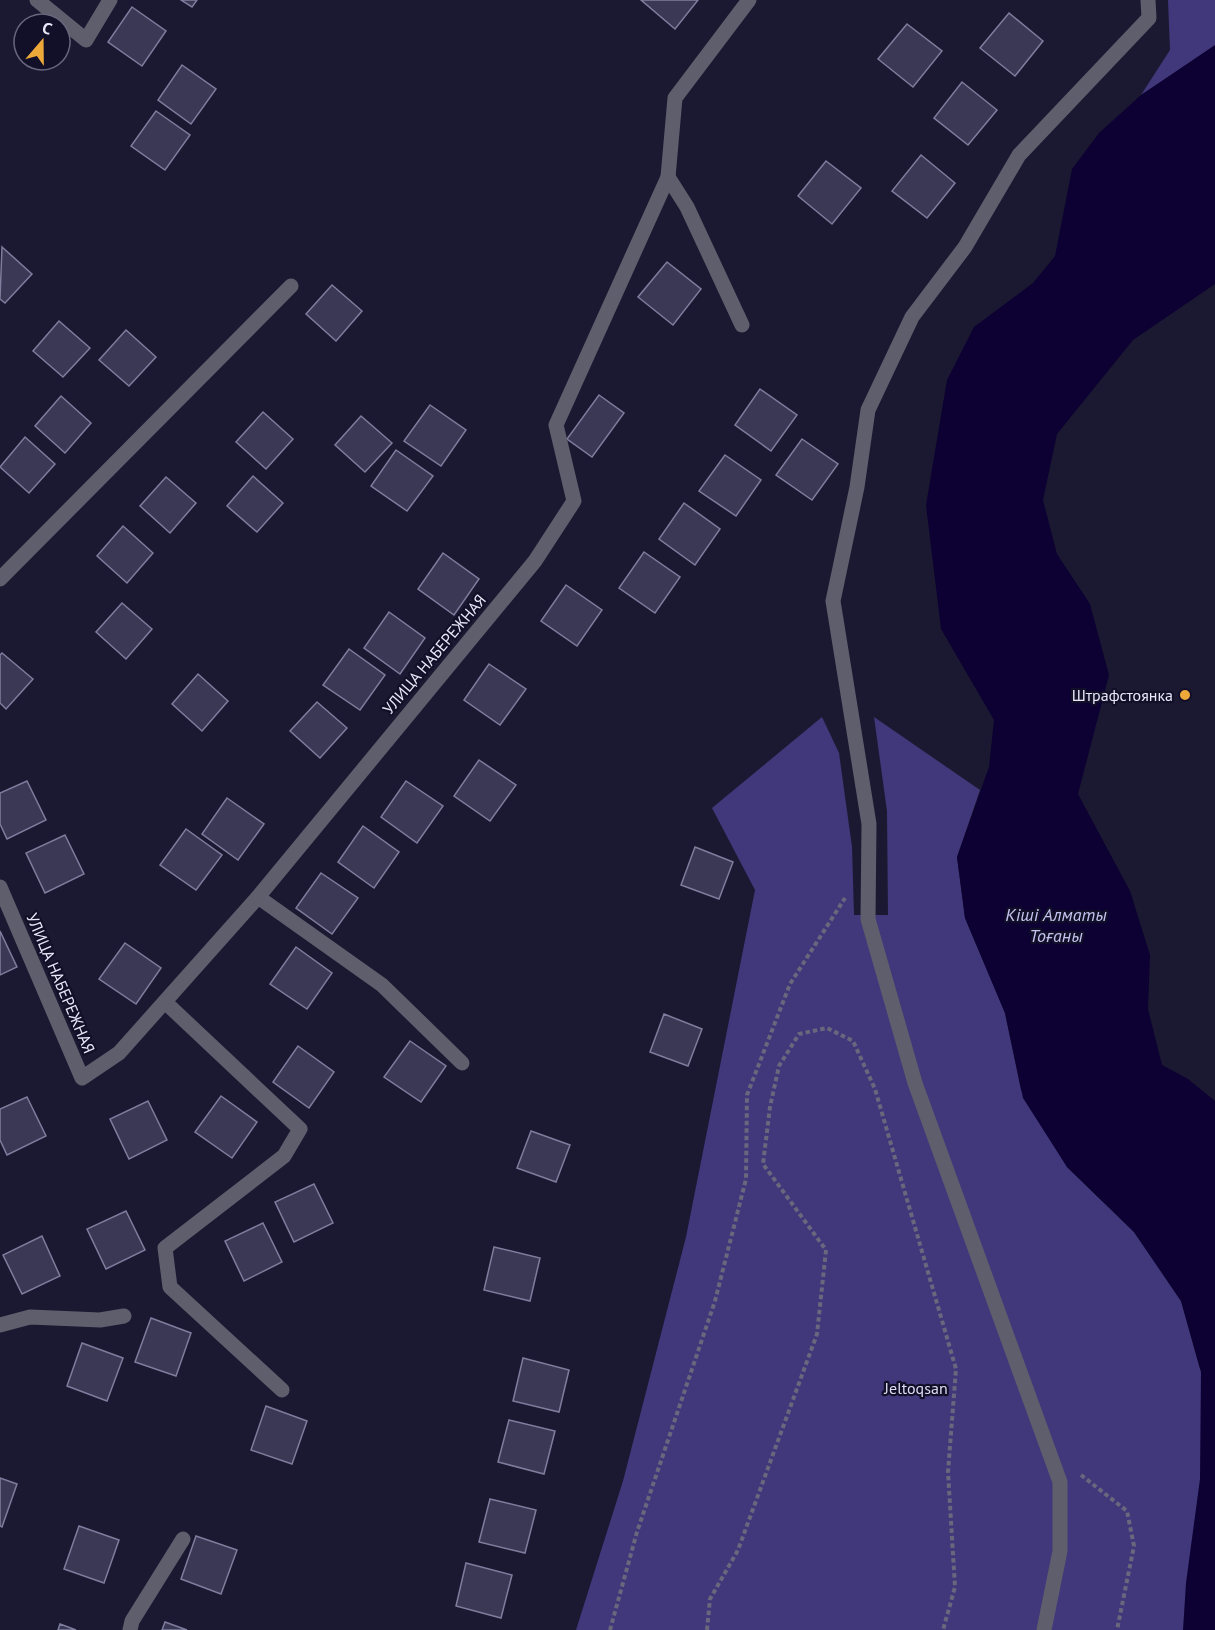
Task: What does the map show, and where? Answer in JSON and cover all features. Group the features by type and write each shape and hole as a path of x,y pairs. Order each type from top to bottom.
{"street":[{"path":"37,0 86,40 110,0"},
{"name":"УЛИЦА НАБЕРЕЖНАЯ","path":"0,889 82,1078 119,1053 258,897 535,561 574,501 556,425 668,177 675,98 749,0"},
{"path":"1044,1630 1060,1551 1060,1482 915,1083 868,919 869,824 833,601 856,487 868,410 912,317 965,247 1019,155 1149,18 1148,0"},
{"path":"668,177 687,207 742,325"},
{"path":"0,579 291,286"},
{"path":"258,897 382,986 462,1063"},
{"path":"165,1002 300,1129 284,1156 165,1248 170,1287 282,1390"},
{"path":"0,1325 30,1317 100,1320 124,1316"},
{"path":"130,1630 132,1621 183,1539"}],"path":[{"path":"610,1630 637,1532 715,1301 746,1179 747,1095 790,984 847,896"},
{"path":"707,1630 710,1599 738,1550 817,1334 826,1250 764,1164 770,1107 779,1066 799,1034 826,1028 853,1041 875,1089 956,1370 948,1472 955,1587 943,1630"},
{"path":"1049,1451 1127,1511 1134,1546 1117,1630"}],"green space":[{"path":"1168,0 1215,0 1215,48 1141,95 1170,50"},
{"name":"Jeltoqsan","path":"822,717 839,753 852,847 854,915 888,915 887,811 874,717 980,790 957,857 965,918 1005,1013 1021,1090 1067,1167 1134,1232 1181,1301 1200,1369 1215,1376 1215,1630 576,1630 623,1481 686,1237 755,890 712,808"}],"water":[{"name":"Кіші Алматы Тоғаны","path":"1215,45 1215,284 1133,340 1057,434 1043,500 1057,554 1090,604 1109,675 1078,794 1130,891 1150,955 1148,1009 1162,1065 1188,1079 1215,1101 1215,1630 1183,1630 1186,1583 1200,1479 1201,1372 1181,1301 1134,1232 1067,1167 1023,1098 1005,1013 965,918 957,857 989,767 994,720 941,629 926,505 947,380 974,327 1033,283 1055,256 1072,169 1099,133 1141,95"}],"building":[{"path":"181,0 197,0 192,7"},
{"path":"641,0 698,0 675,29"},
{"path":"132,7 166,31 142,66 108,42"},
{"path":"1009,13 1043,41 1015,76 980,48"},
{"path":"907,24 942,51 913,87 878,59"},
{"path":"182,65 216,89 191,124 158,100"},
{"path":"962,82 997,110 968,145 934,118"},
{"path":"156,111 190,135 165,170 131,146"},
{"path":"921,155 955,183 927,218 892,191"},
{"path":"826,161 861,188 832,224 798,196"},
{"path":"2,247 32,274 5,303 0,299"},
{"path":"667,262 701,289 673,325 638,297"},
{"path":"332,285 362,311 336,341 306,314"},
{"path":"59,321 90,348 63,377 33,351"},
{"path":"126,330 156,357 129,386 99,360"},
{"path":"760,389 797,415 771,451 735,425"},
{"path":"599,395 624,413 592,457 567,439"},
{"path":"61,396 91,423 65,453 35,426"},
{"path":"430,405 466,430 441,466 404,441"},
{"path":"263,412 293,439 266,469 236,442"},
{"path":"361,416 392,443 365,472 335,445"},
{"path":"25,437 55,464 29,493 0,467"},
{"path":"802,439 838,464 812,500 776,475"},
{"path":"396,450 433,476 407,511 371,486"},
{"path":"725,455 761,480 736,516 699,491"},
{"path":"253,476 283,503 257,532 227,506"},
{"path":"166,477 196,503 170,533 140,506"},
{"path":"684,503 720,529 695,565 659,539"},
{"path":"123,526 153,553 127,583 97,556"},
{"path":"644,552 680,577 655,613 619,588"},
{"path":"443,553 479,579 454,615 418,589"},
{"path":"566,585 602,610 577,646 541,621"},
{"path":"122,603 152,629 126,659 96,632"},
{"path":"389,612 425,638 400,674 364,648"},
{"path":"349,649 385,675 360,710 323,685"},
{"path":"2,653 33,679 6,709 0,703 0,655"},
{"path":"489,664 526,689 500,725 464,700"},
{"path":"198,674 228,701 202,731 172,704"},
{"path":"317,702 347,728 320,758 290,731"},
{"path":"479,760 516,785 490,821 454,796"},
{"path":"27,781 46,820 7,839 0,824 0,793"},
{"path":"406,781 443,806 417,843 381,817"},
{"path":"227,798 264,824 238,860 202,834"},
{"path":"363,826 399,852 374,888 338,862"},
{"path":"186,829 222,855 196,890 160,865"},
{"path":"65,835 84,874 45,893 26,853"},
{"path":"695,847 733,862 719,899 681,885"},
{"path":"321,873 358,898 332,934 296,908"},
{"path":"0,931 17,967 0,975"},
{"path":"125,943 161,968 136,1004 99,979"},
{"path":"296,947 332,973 307,1009 270,984"},
{"path":"664,1014 702,1029 688,1066 650,1052"},
{"path":"410,1041 446,1066 421,1102 384,1077"},
{"path":"298,1046 334,1072 309,1108 273,1082"},
{"path":"221,1096 257,1122 232,1158 195,1132"},
{"path":"27,1097 46,1136 7,1155 0,1140 0,1109"},
{"path":"148,1101 167,1140 129,1159 110,1119"},
{"path":"531,1131 570,1145 556,1182 517,1168"},
{"path":"314,1184 333,1223 294,1242 275,1202"},
{"path":"126,1211 145,1250 106,1269 87,1229"},
{"path":"263,1223 282,1262 244,1281 225,1241"},
{"path":"42,1236 60,1276 22,1294 3,1255"},
{"path":"494,1247 540,1258 530,1301 484,1290"},
{"path":"151,1318 191,1333 176,1376 135,1362"},
{"path":"82,1343 123,1358 107,1401 67,1386"},
{"path":"523,1358 569,1370 559,1412 513,1401"},
{"path":"266,1406 307,1421 292,1464 251,1450"},
{"path":"509,1420 555,1431 544,1474 498,1462"},
{"path":"0,1478 17,1484 2,1527 0,1526"},
{"path":"490,1499 536,1510 525,1553 479,1542"},
{"path":"79,1526 119,1540 104,1583 64,1569"},
{"path":"196,1536 237,1550 221,1594 181,1579"},
{"path":"466,1563 512,1575 501,1618 456,1606"},
{"path":"165,1622 187,1630 162,1630"},
{"path":"60,1624 76,1630 58,1630"}],"place":[{"name":"Штрафстоянка","path":"1185,695"}]}
